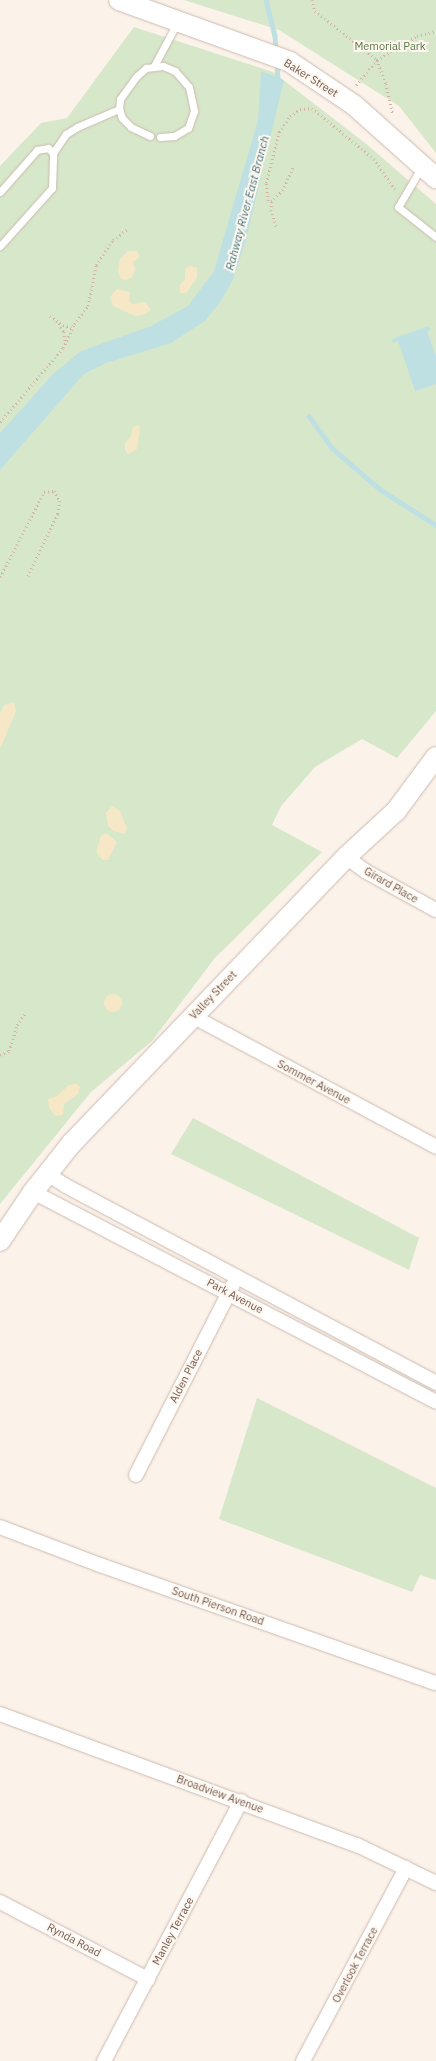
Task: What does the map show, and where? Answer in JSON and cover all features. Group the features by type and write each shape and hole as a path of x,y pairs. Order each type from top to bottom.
{"main road":[{"name":"Baker Street","path":"119,0 262,50 290,62 354,105 429,172"},
{"name":"Valley Street","path":"0,1241 47,1174 110,1101 346,857 396,811 436,757"}],"street":[{"name":"Girard Place","path":"346,857 365,871 436,910"},
{"name":"Sommer Avenue","path":"192,1016 436,1147"},
{"name":"Park Avenue","path":"47,1174 66,1186 237,1278 436,1382"},
{"name":"Park Avenue","path":"33,1192 436,1402"},
{"name":"Alden Place","path":"136,1475 237,1278"},
{"name":"South Pierson Road","path":"0,1527 100,1565 436,1683"},
{"name":"Broadview Avenue","path":"0,1714 241,1801 357,1845 436,1883"},
{"name":"Manley Terrace","path":"104,2061 241,1801"},
{"name":"Overlook Terrace","path":"303,2061 406,1868"},
{"name":"Rynda Road","path":"0,1902 148,1979"}],"lane":[{"path":"154,66 178,21"},
{"path":"150,136 130,127 119,109 125,90 141,72 154,66 163,66 175,71 189,87 194,100 194,111 188,128 174,136 160,137"},
{"path":"0,246 52,188 53,152 66,134 77,127 119,109"},
{"path":"0,192 37,150 48,148 53,152"},
{"path":"429,172 398,207 436,237"}],"path":[{"path":"312,0 315,10 377,60 386,84 392,114"},
{"path":"356,85 377,60 417,36 436,31"},
{"path":"272,202 266,196 266,183 279,132 290,116 308,108 374,159 397,192 398,207"},
{"path":"277,228 271,210 272,202 289,182 293,168"},
{"path":"0,422 63,348 72,328 88,306 96,265 113,240 127,228"},
{"path":"50,316 72,328"},
{"path":"57,320 66,338 63,348"},
{"path":"0,577 44,492 54,491 60,501 58,514 28,576"},
{"path":"0,1055 9,1051 17,1025 26,1012"}],"green space":[{"name":"Memorial Park","path":"184,0 436,0 436,153 399,106 279,30"},
{"path":"134,27 273,72 365,143 436,204 436,711 397,758 362,739 315,767 281,806 272,825 322,852 214,959 152,1041 91,1092 0,1204 0,166 41,123 67,118"},
{"path":"193,1118 419,1238 409,1270 171,1154"},
{"path":"257,1398 436,1488 436,1580 420,1575 412,1592 219,1519"}],"sand":[{"path":"128,251 137,251 140,257 133,262 135,269 132,278 126,280 121,279 118,270 120,259"},
{"path":"190,266 197,268 197,278 186,293 180,293 180,285 185,279 185,269"},
{"path":"117,289 130,292 129,301 132,304 145,302 151,310 146,314 135,316 113,306 110,297"},
{"path":"138,425 140,428 137,449 128,454 125,450 125,443 131,436 133,428"},
{"path":"14,702 16,711 0,749 0,714 4,705"},
{"path":"112,806 120,811 127,829 124,834 114,831 108,826 106,813"},
{"path":"106,833 117,842 108,860 103,860 97,854 97,848 101,836"},
{"path":"113,994 119,997 122,1003 119,1009 113,1012 107,1009 104,1003 107,997"},
{"path":"77,1084 80,1087 78,1094 64,1104 63,1115 55,1116 49,1107 48,1099 57,1096 69,1085"}],"water":[{"path":"261,71 284,80 246,240 233,280 221,301 205,321 171,343 106,363 84,374 0,470 0,433 53,374 81,351 151,326 188,306 214,271 258,120"},
{"path":"429,326 431,330 427,331 436,356 436,384 415,391 398,341 393,343 392,339"}],"waterway":[{"name":"Rahway River East Branch","path":"266,0 275,35 276,51"},
{"name":"Rahway River East Branch","path":"277,62 278,83"},
{"path":"309,416 332,448 381,490 436,525"}]}
